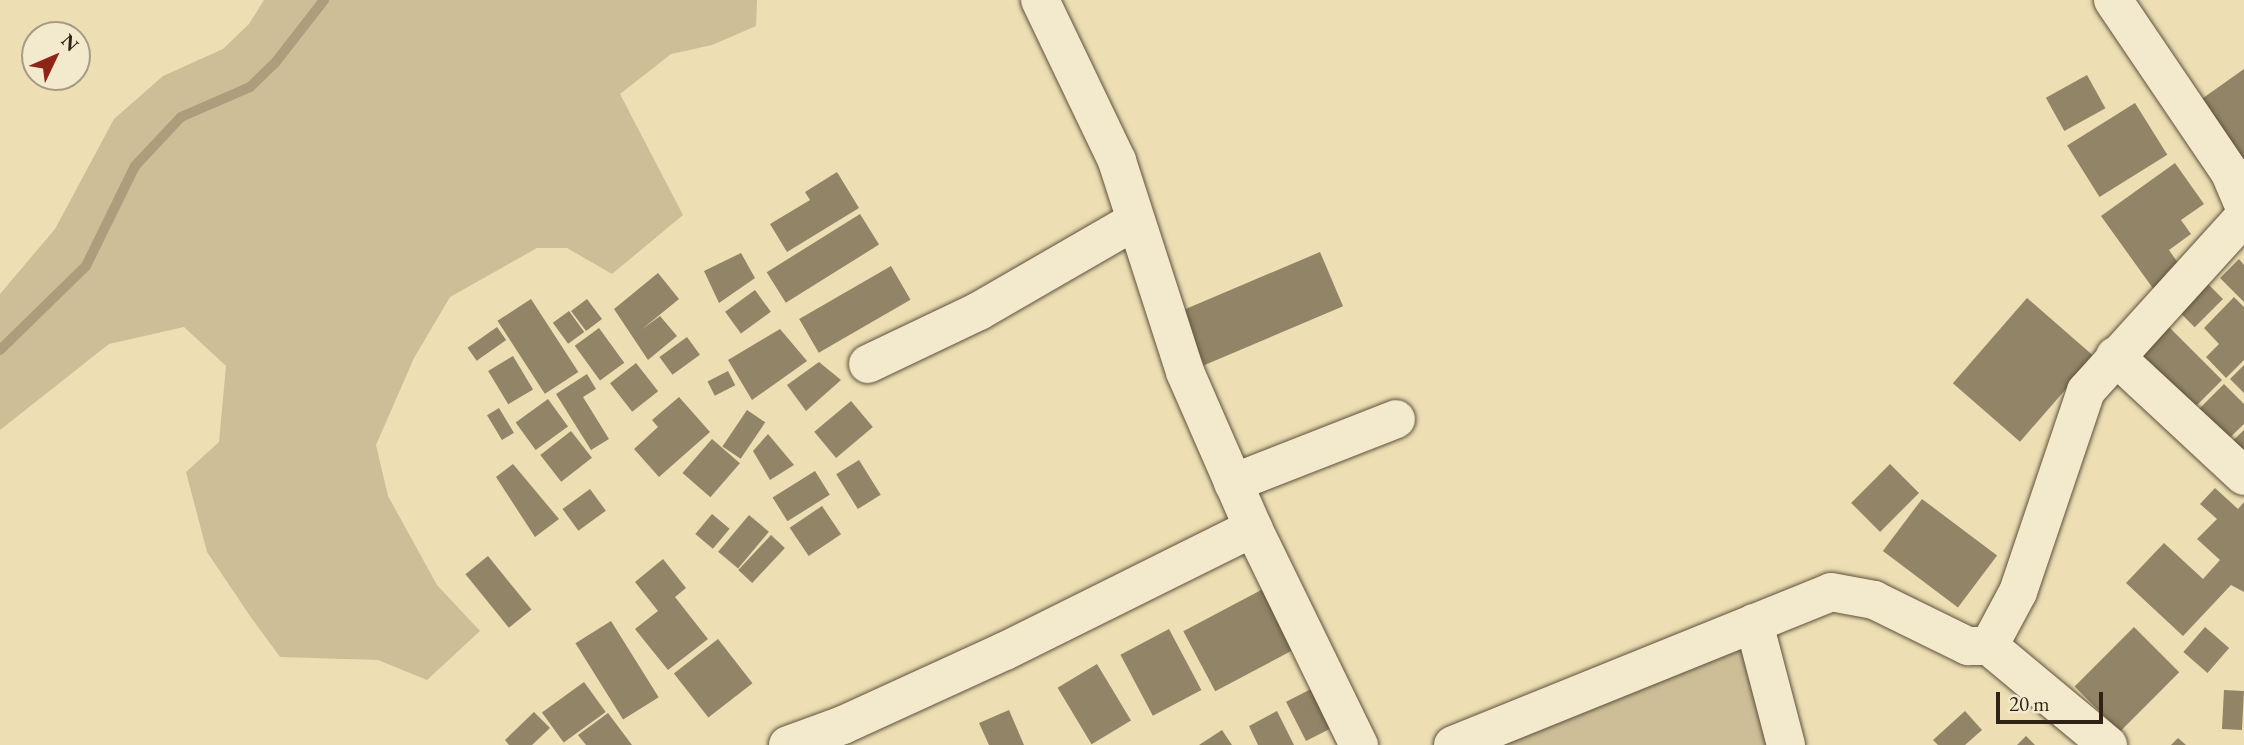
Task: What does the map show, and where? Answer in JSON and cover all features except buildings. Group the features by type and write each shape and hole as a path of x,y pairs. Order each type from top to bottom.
{"street":[{"path":"1040,0 1117,161 1133,222 1185,372 1253,527 1359,745"},
{"path":"2113,0 2230,173 2244,206"},
{"path":"1989,646 2018,592 2086,391 2244,217"},
{"path":"868,364 979,311 1133,222"},
{"path":"2115,356 2244,476"},
{"path":"1233,483 1396,419"},
{"path":"788,745 843,725 1030,639 1253,527"},
{"path":"1453,745 1831,592 1874,600 1968,646 1989,646 2108,745"},
{"path":"1754,623 1786,745"}],"shaded area":[{"path":"264,0 757,0 756,26 712,45 671,54 620,94 683,215 612,274 567,248 537,248 450,297 414,358 376,445 388,496 437,585 480,631 427,680 378,660 280,657 250,616 207,552 186,472 219,442 226,366 184,327 109,344 0,430 0,294 55,229 114,119 163,76 223,49 249,24"},
{"path":"1738,638 1767,745 1461,745"}],"waterway":[{"path":"0,350 86,266 135,166 181,117 250,87 275,63 324,0"}]}
